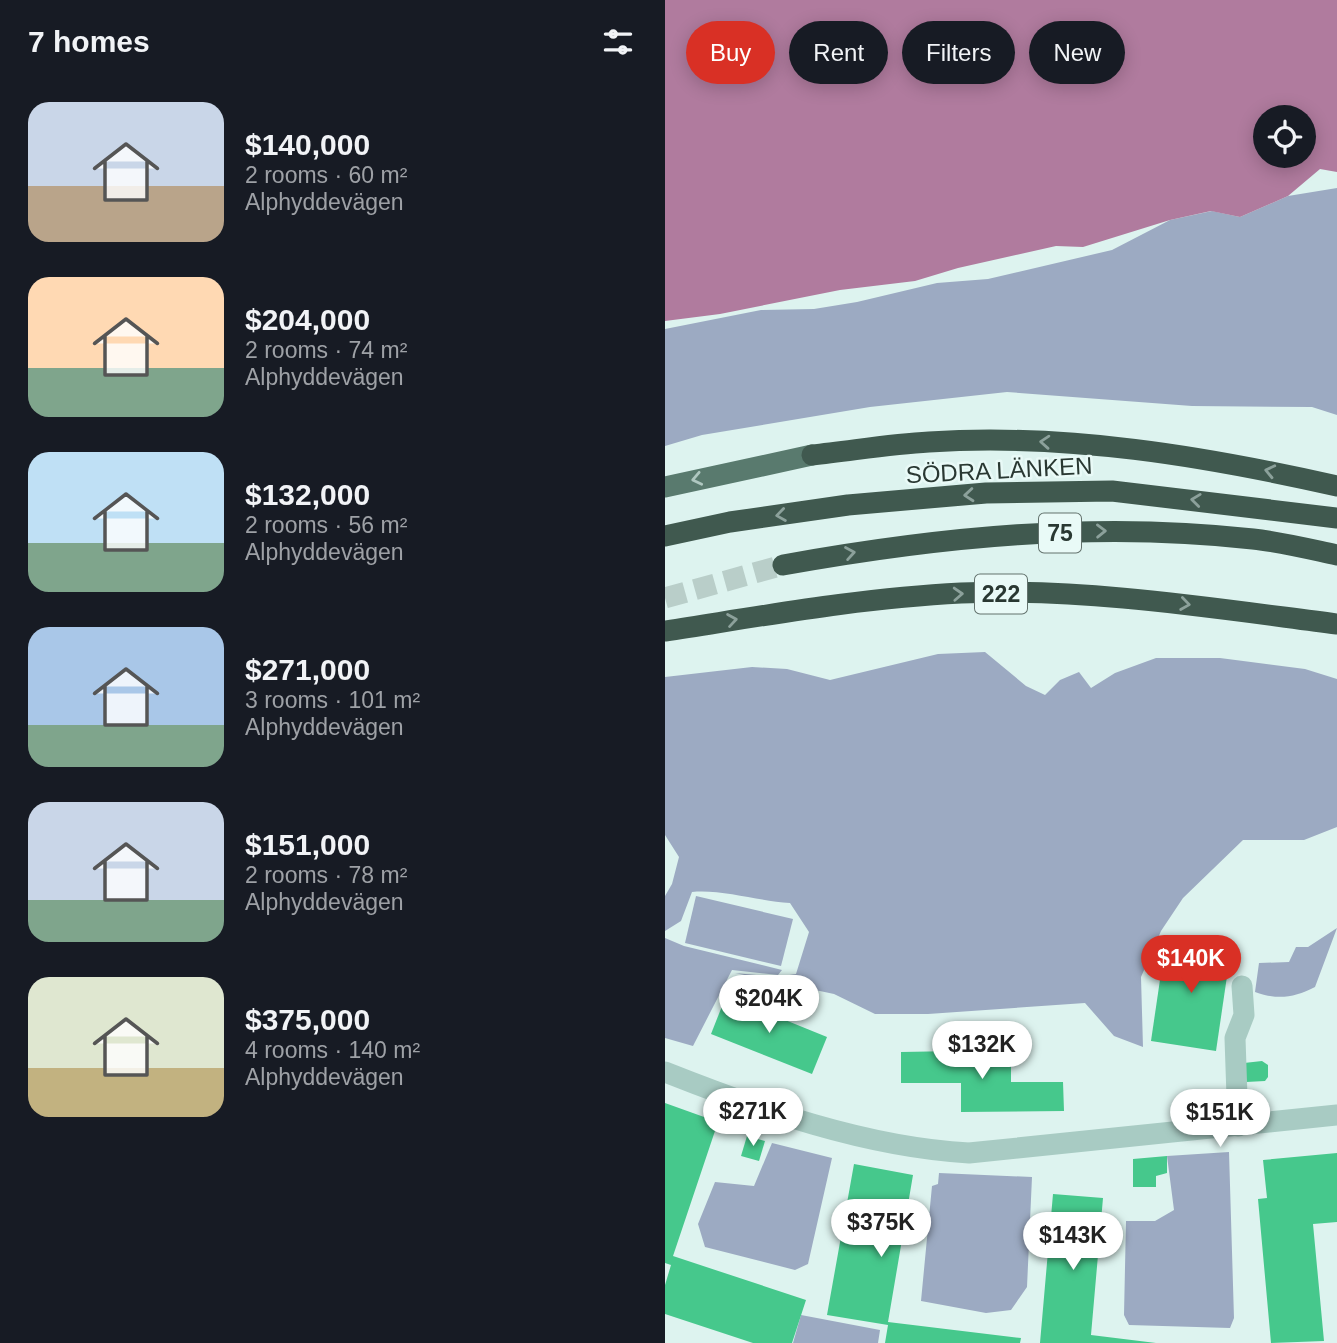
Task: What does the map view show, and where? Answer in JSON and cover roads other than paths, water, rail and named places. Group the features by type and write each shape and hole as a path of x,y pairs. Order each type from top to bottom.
{"highway":[{"path":"812,455 929,442 1026,441 1122,447 1255,467 1337,486"},
{"name":"SÖDRA LÄNKEN","path":"665,536 730,522 848,505 986,493 1112,491 1337,518"},
{"name":"75","path":"783,565 870,550 973,538 1099,531 1256,539 1337,555"},
{"name":"222","path":"665,631 844,603 962,593 1127,596 1337,624"}],"main road":[{"path":"665,488 812,455"}],"street":[{"path":"1238,1126 1235,1038 1244,1015 1243,986"},
{"path":"665,1072 749,1104 847,1132 930,1151 969,1153 1040,1148 1337,1115"}],"tunnel":[{"path":"665,598 783,565"}]}
